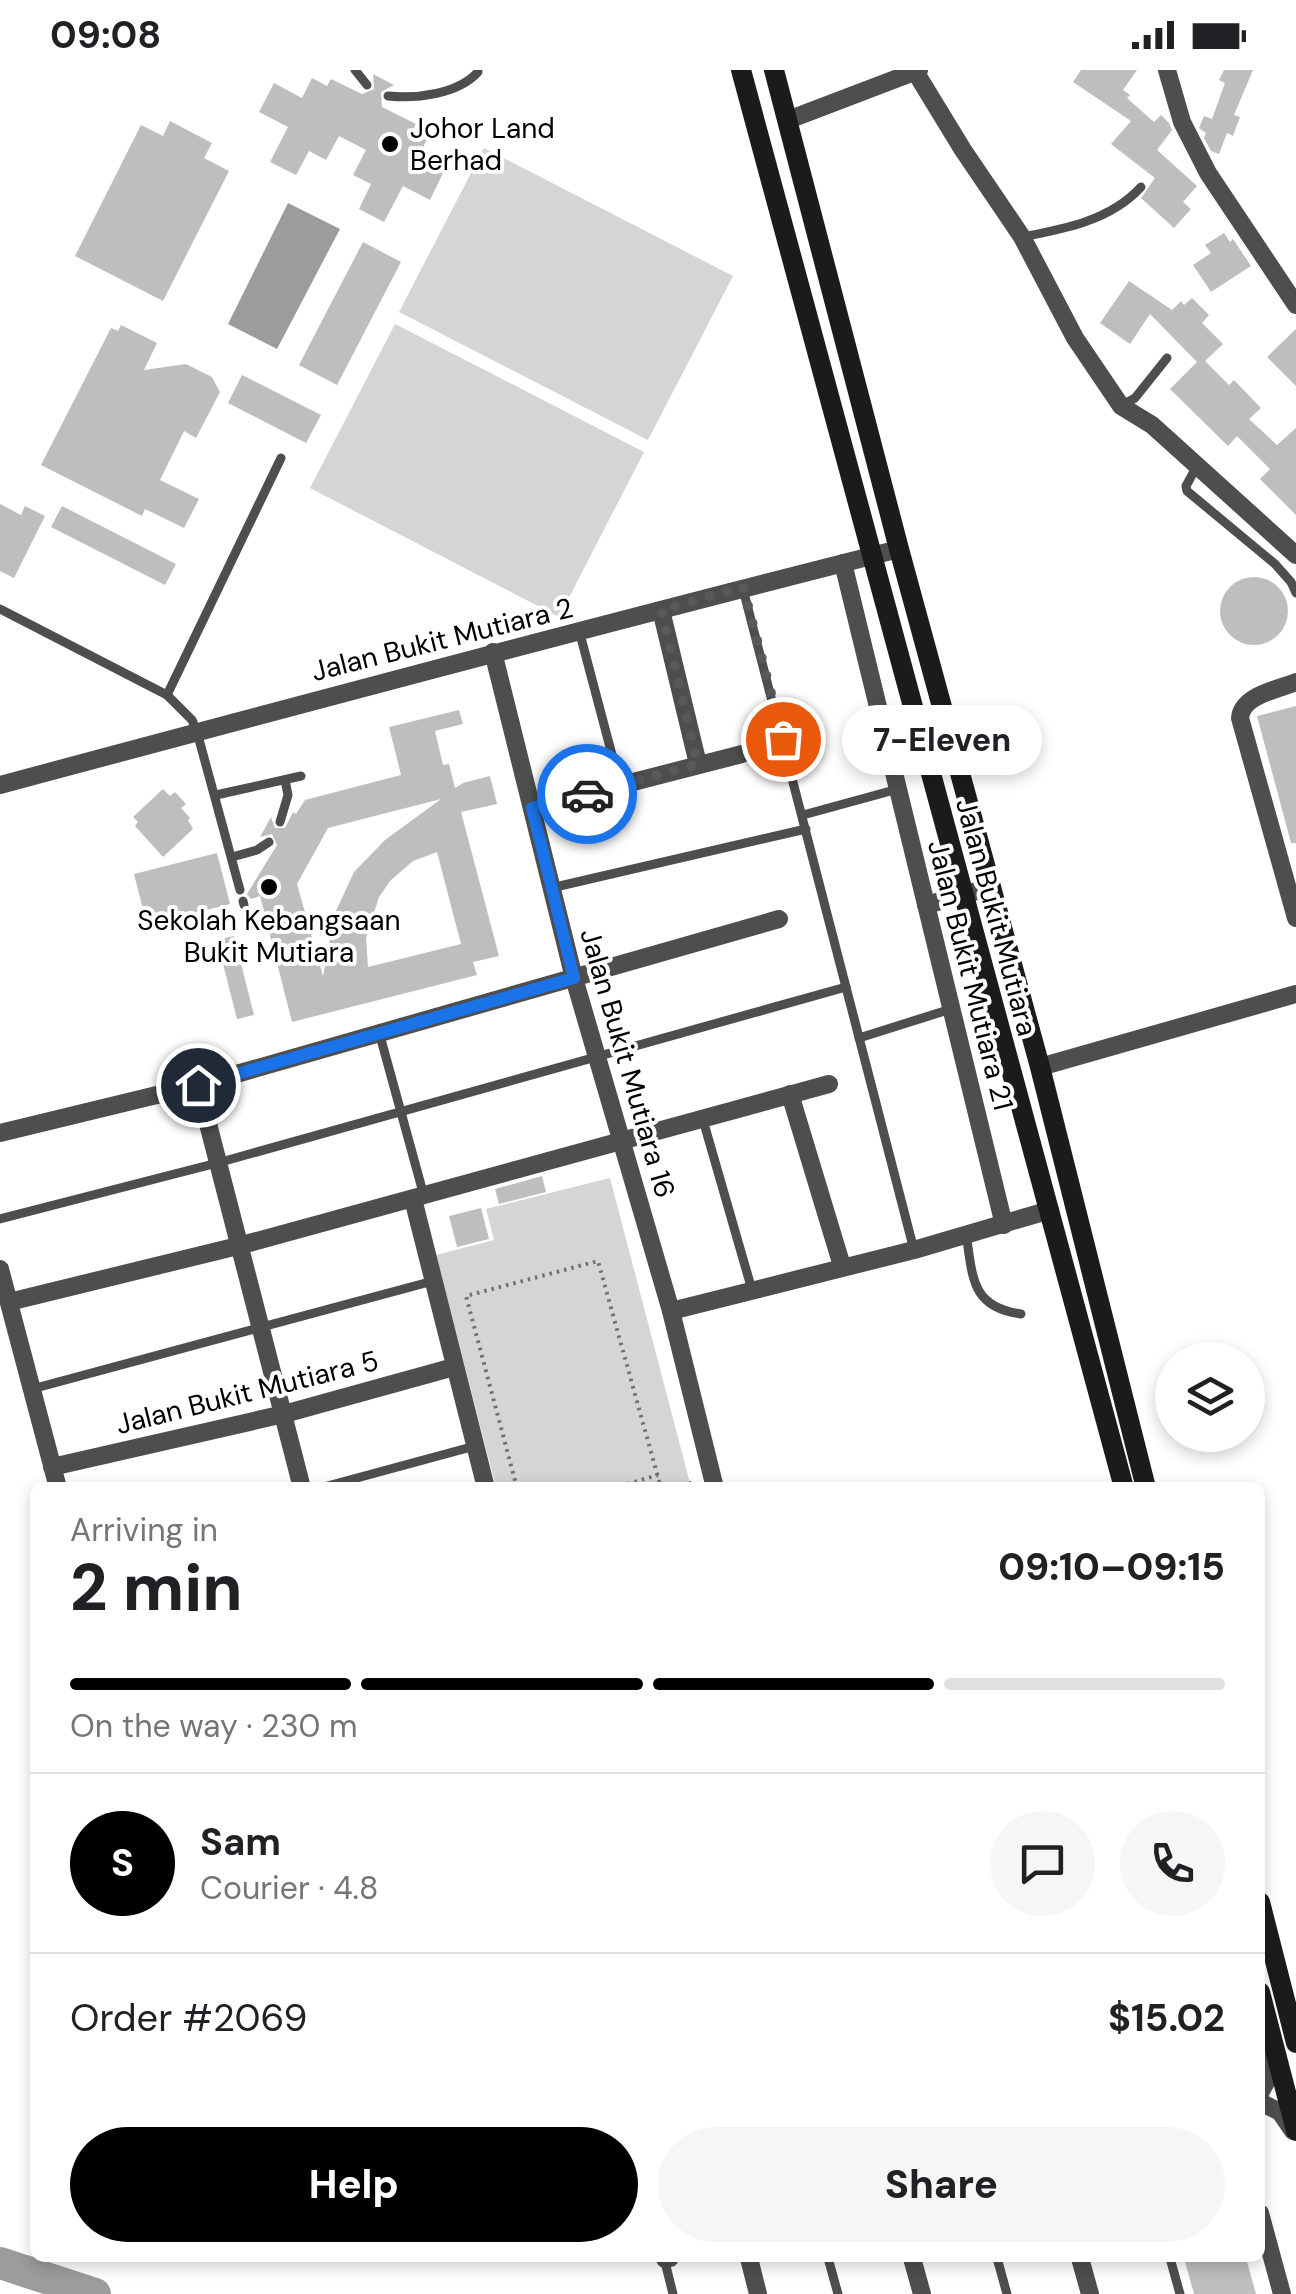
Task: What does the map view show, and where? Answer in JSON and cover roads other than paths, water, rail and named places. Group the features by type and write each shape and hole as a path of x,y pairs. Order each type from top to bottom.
{"street":[{"name":"Jalan Bukit Mutiara","path":"741,70 1122,1482"},
{"name":"Jalan Bukit Mutiara","path":"774,70 1040,1066 1144,1482"},
{"path":"1167,70 1182,122 1208,173 1296,305"},
{"path":"750,107 772,122 788,120 907,73 1022,236 1074,338 1122,406 1152,425 1296,555"},
{"path":"764,160 768,140 788,120"},
{"name":"Jalan Bukit Mutiara 2","path":"0,785 493,652 580,634 743,587 899,549"},
{"name":"Jalan Bukit Mutiara 21","path":"842,563 1004,1225"},
{"path":"661,610 698,764"},
{"name":"Jalan Bukit Mutiara 16","path":"493,652 574,978 671,1312 713,1482"},
{"path":"1296,682 1247,702 1240,718 1296,918"},
{"path":"532,808 742,754"},
{"path":"926,906 991,887"},
{"path":"0,1133 198,1085 779,919"},
{"path":"1005,1051 1027,1066 1040,1066 1296,994"},
{"path":"1021,1108 1030,1078 1040,1066"},
{"path":"9,1302 242,1245 829,1084"},
{"path":"198,1085 301,1482"},
{"path":"790,1094 842,1266"},
{"path":"418,1197 433,1281 484,1482"},
{"path":"671,1312 914,1250 1050,1210"},
{"path":"0,1269 56,1482"},
{"name":"Jalan Bukit Mutiara 5","path":"52,1467 284,1414 454,1368"},
{"path":"1265,1929 1286,2044 1296,2133"},
{"path":"1265,2002 1286,2044"},
{"path":"1265,2084 1286,2044"},
{"path":"1265,2104 1280,2112 1296,2133"},
{"path":"1265,2231 1282,2294"},
{"path":"750,2262 758,2294"},
{"path":"913,2262 922,2294"},
{"path":"1081,2262 1090,2294"}],"lane":[{"path":"355,70 367,84"},
{"path":"388,96 408,98 454,88 469,82 478,72"},
{"path":"1022,236 1056,231 1108,214 1127,203 1141,187"},
{"path":"1122,406 1136,398 1168,358"},
{"path":"167,695 281,458"},
{"path":"1197,466 1187,491 1276,564 1296,593"},
{"path":"743,587 914,1250"},
{"path":"0,609 167,695 192,720 243,898"},
{"path":"580,634 620,786"},
{"path":"216,795 301,776"},
{"path":"280,822 288,795 285,780"},
{"path":"802,815 898,789"},
{"path":"551,888 806,830"},
{"path":"232,857 269,842"},
{"path":"0,1220 846,987"},
{"path":"860,1038 951,1009"},
{"path":"379,1032 418,1197"},
{"path":"702,1117 752,1290"},
{"path":"966,1234 975,1289 986,1301 1021,1314"},
{"path":"32,1388 433,1281"},
{"path":"342,1482 475,1446"},
{"path":"667,2262 673,2294"},
{"path":"829,2262 838,2294"},
{"path":"999,2262 1007,2294"},
{"path":"1171,2262 1180,2294"}],"waterway":[{"path":"0,2263 95,2294"}],"place":[{"name":"Johor Land Berhad","path":"390,144"},
{"name":"7-Eleven","path":"783,739"},
{"name":"Sekolah Kebangsaan Bukit Mutiara","path":"269,887"}]}
